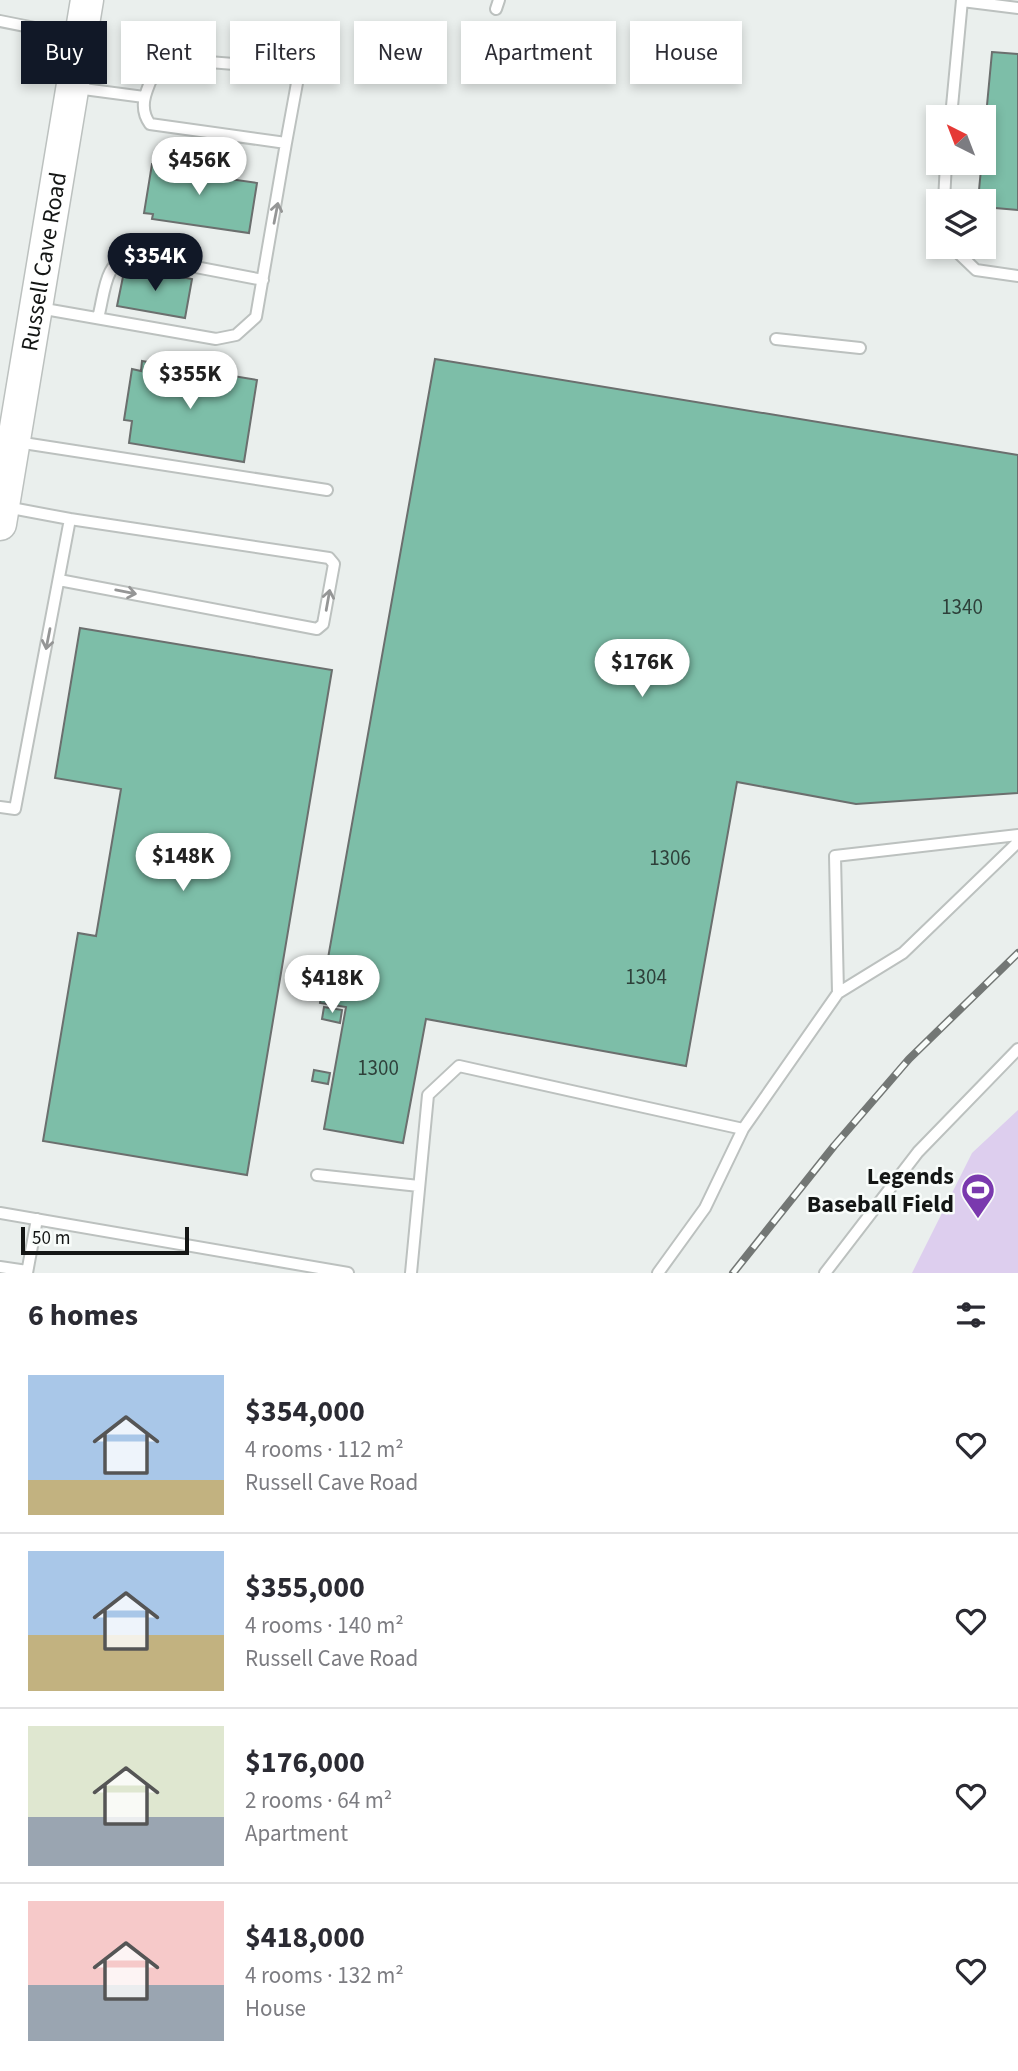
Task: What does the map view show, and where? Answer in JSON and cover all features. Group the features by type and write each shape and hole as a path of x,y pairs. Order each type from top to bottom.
{"street":[{"name":"Russell Cave Road","path":"84,21 87,0"},
{"name":"Russell Cave Road","path":"1,515 74,84"}],"lane":[{"path":"952,105 962,0 1018,8"},
{"path":"0,21 21,25"},
{"path":"36,307 216,339 236,335 256,317 297,83 289,72 273,67 171,59 158,66 144,97 143,114 150,124 166,129 286,143"},
{"path":"73,88 144,97"},
{"path":"98,318 112,266 119,257 133,255 263,280"},
{"path":"965,259 976,270 1018,276"},
{"path":"776,339 860,348"},
{"path":"14,442 327,490"},
{"path":"1,515 70,519 329,558 334,564 323,624 317,629 59,580"},
{"path":"0,807 15,809 70,519"},
{"path":"838,993 835,856 1018,835"},
{"path":"658,1273 705,1208 743,1129 838,993 902,953 1018,842"},
{"path":"825,1273 918,1152 1018,1049"},
{"path":"411,1273 428,1095 459,1066 743,1129"},
{"path":"317,1175 419,1186"},
{"path":"0,1213 348,1273"},
{"path":"0,1267 27,1272 37,1219"}],"shaded area":[{"name":"Legends Baseball Field","path":"1018,1110 1018,1273 912,1273 972,1153"}],"building":[{"path":"992,52 1018,54 1018,210 996,208 996,189 979,189 980,175 996,175 996,105 987,105"},
{"path":"162,156 196,161 194,174 257,183 249,233 152,219 153,214 144,213 152,164 161,165"},
{"path":"125,267 192,279 185,318 117,306"},
{"path":"435,359 1018,455 1018,793 856,804 737,782 686,1066 426,1019 403,1143 324,1129 346,1007 320,1003"},
{"path":"142,361 257,380 244,462 129,443 132,421 124,420 132,369 141,371"},
{"path":"80,628 332,670 247,1175 43,1141 78,933 96,936 121,789 55,778"},
{"path":"324,1007 342,1010 340,1023 322,1019"},
{"path":"314,1070 330,1073 328,1084 312,1081"}],"railway":[{"path":"733,1273 834,1146 909,1059 1018,953"}],"place":[{"name":"Legends Baseball Field","path":"978,1220"}]}
